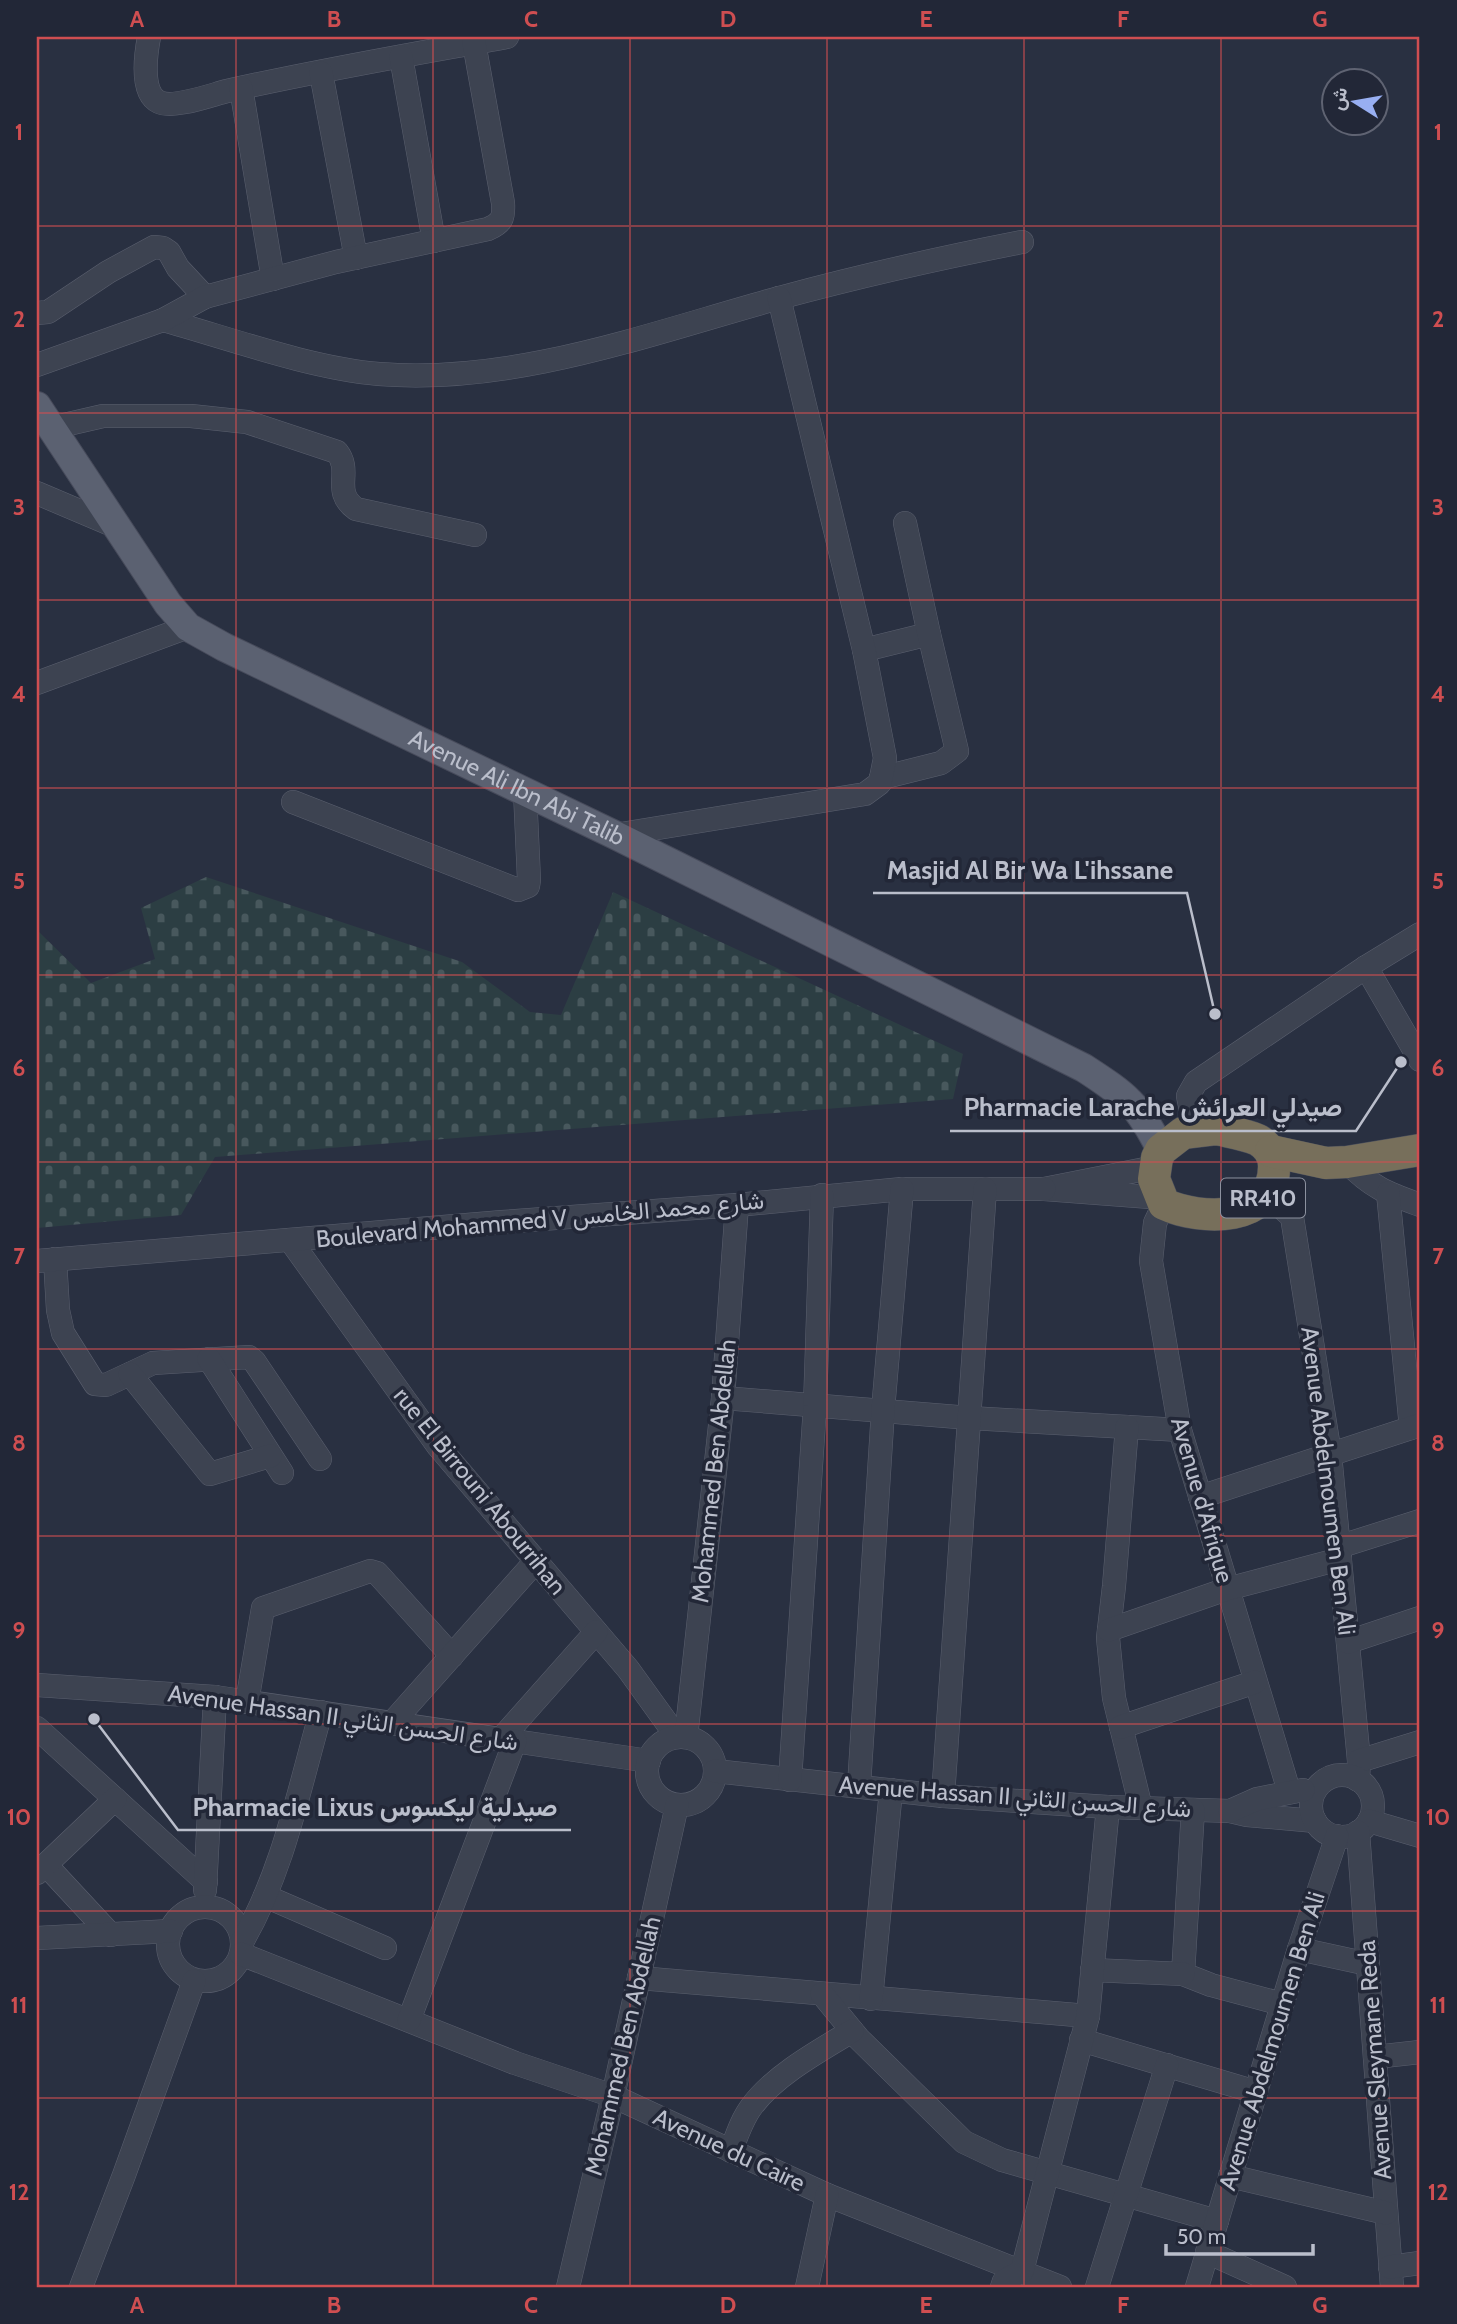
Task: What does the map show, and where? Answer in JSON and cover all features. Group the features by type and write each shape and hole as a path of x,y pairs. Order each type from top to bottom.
{"highway":[{"name":"RR410","path":"1173,1145 1216,1129 1258,1140 1271,1151 1337,1162"},
{"path":"1163,1201 1154,1179 1173,1145"},
{"name":"RR410","path":"1267,1194 1337,1162 1420,1150"},
{"name":"RR410","path":"1163,1201 1190,1213 1220,1214 1238,1212 1254,1206 1273,1184 1271,1151"}],"main road":[{"name":"Avenue Ali Ibn Abi Talib","path":"44,417 168,604 188,627 1084,1068 1138,1108 1173,1145"}],"street":[{"path":"149,37 144,60 151,95 159,102 170,104 507,37"},
{"path":"37,365 163,320 205,297 356,258 488,229 500,223 504,215 474,43"},
{"path":"401,57 434,241"},
{"path":"321,73 356,258"},
{"path":"241,88 273,279"},
{"path":"163,320 321,364 379,374 433,374 523,365 639,339 779,298 911,264 1022,242"},
{"path":"37,313 48,312 108,272 154,247 169,252 178,268 205,297"},
{"path":"615,835 865,794 880,783 885,758 864,650 779,298"},
{"path":"44,417 191,416 247,422 337,452 344,460 343,492 346,502 355,509 475,535"},
{"path":"37,493 117,527"},
{"path":"881,778 941,763 957,751 905,523"},
{"path":"37,683 188,627"},
{"path":"864,650 929,634"},
{"path":"293,802 518,890 528,886 529,880 525,792"},
{"path":"1173,1145 1188,1096 1196,1082 1366,967 1420,934"},
{"path":"1366,967 1420,1060"},
{"name":"Boulevard Mohammed V شارع محمد الخامس","path":"1044,1189 1173,1145"},
{"path":"1337,1162 1388,1194 1420,1205"},
{"path":"859,1786 883,1410 902,1189"},
{"name":"Boulevard Mohammed V شارع محمد الخامس","path":"46,1260 737,1205 902,1189 1044,1189 1163,1201"},
{"path":"943,1796 985,1189"},
{"name":"Avenue Abdelmoumen Ben Ali","path":"1197,2287 1299,1948 1355,1830 1372,1814 1372,1798 1359,1771 1330,1454 1292,1217 1267,1194"},
{"path":"1200,1497 1416,1426 1388,1194"},
{"path":"790,1780 815,1406 822,1195"},
{"name":"Avenue d'Afrique","path":"1163,1201 1155,1223 1152,1261 1180,1430 1289,1791"},
{"name":"Mohammed Ben Abdellah","path":"682,1737 723,1398 737,1205"},
{"name":"rue El Birrouni Abourrihan","path":"290,1240 438,1446 628,1669 682,1737"},
{"path":"46,1260 63,1334 95,1384 106,1385 153,1363 249,1357 320,1459"},
{"path":"130,1374 209,1474 276,1465 209,1359"},
{"path":"723,1398 970,1418 1180,1430"},
{"path":"1127,1427 1109,1630 1111,1672 1141,1808"},
{"path":"1109,1630 1339,1553 1420,1521"},
{"path":"392,1723 535,1562"},
{"path":"247,1702 263,1608 370,1571 377,1573 452,1656"},
{"path":"1348,1642 1420,1618"},
{"path":"408,2020 508,1740 596,1632"},
{"path":"1121,1727 1255,1682"},
{"name":"Avenue Hassan II شارع الحسن الثاني","path":"37,1685 215,1697 649,1761"},
{"path":"205,1907 215,1697"},
{"path":"242,1948 234,1921 226,1913 205,1907 184,1914 171,1931 168,1941 172,1962 178,1970 194,1981 209,1982 229,1973 242,1948 255,1920 276,1869 321,1713"},
{"path":"37,1728 206,1882"},
{"path":"682,1737 695,1740 710,1752 715,1771 714,1780 704,1797 686,1805 677,1805 659,1797 647,1771 649,1761 659,1745 682,1737"},
{"path":"1420,1742 1359,1771 1328,1779 1317,1789 1311,1805 1315,1821 1321,1828 1420,1836"},
{"name":"Avenue Hassan II شارع الحسن الثاني","path":"715,1771 943,1796 1108,1807 1230,1811 1315,1821"},
{"path":"1230,1811 1257,1799 1289,1791 1317,1789"},
{"path":"871,1999 891,1790"},
{"path":"111,1935 41,1869 115,1799"},
{"name":"Mohammed Ben Abdellah","path":"568,2287 677,1805"},
{"path":"1003,2282 1049,2173 1088,2016 1108,1807"},
{"path":"1183,1974 1193,1810"},
{"name":"Avenue Sleymane Reda","path":"1355,1830 1368,1964 1391,2277"},
{"path":"265,1896 385,1948"},
{"path":"37,1938 171,1931"},
{"name":"Avenue du Caire","path":"242,1948 408,2020 516,2063 613,2096 827,2195 1003,2282 1060,2287"},
{"path":"1299,1948 1368,1964"},
{"path":"1093,1970 1183,1974 1211,1985 1282,2004"},
{"path":"639,1978 1088,2016"},
{"path":"81,2287 194,1981"},
{"path":"822,1994 852,2031 964,2142 1002,2160 1217,2221"},
{"path":"731,2151 745,2118 763,2093 806,2060 852,2031"},
{"path":"1082,2040 1256,2092"},
{"path":"1375,2057 1420,2052"},
{"path":"1097,2287 1167,2066"},
{"path":"1230,2176 1386,2213"},
{"path":"807,2287 827,2195"},
{"path":"1207,2252 1285,2287"},
{"path":"1391,2277 1420,2263"}],"green space":[{"path":"206,877 462,962 530,1012 561,1015 613,892 963,1054 953,1099 215,1157 181,1215 37,1228 37,930 91,983 155,959 141,908"}],"place":[{"name":"Masjid Al Bir Wa L'ihssane","path":"1215,1014"},
{"name":"Pharmacie Larache صيدلي العرائش","path":"1401,1062"},
{"name":"Pharmacie Lixus صيدلية ليكسوس","path":"94,1719"}]}
